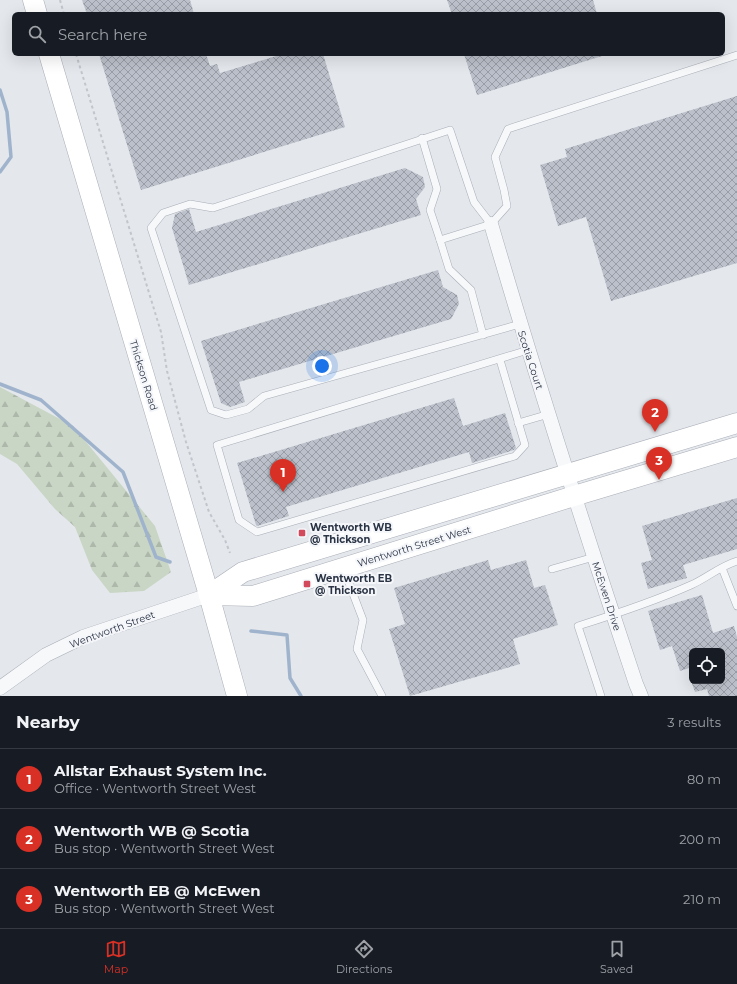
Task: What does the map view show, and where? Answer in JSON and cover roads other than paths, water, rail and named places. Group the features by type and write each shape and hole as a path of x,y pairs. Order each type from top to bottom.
{"main road":[{"path":"33,0 36,12"},
{"name":"Thickson Road","path":"50,56 209,595 237,696"},
{"path":"209,595 243,572 737,423"},
{"name":"Wentworth Street West","path":"209,595 253,596 737,447"}],"street":[{"name":"Scotia Court","path":"491,224 520,324 574,496"},
{"name":"McEwen Drive","path":"574,496 641,696"},
{"name":"Wentworth Street","path":"0,688 46,655 83,637 209,595"}],"lane":[{"path":"440,240 491,224 507,206 495,157 508,129 737,55"},
{"path":"491,224 474,202 450,130 213,208 190,204 164,213 151,228 211,410 226,416 248,409 264,396 520,324"},
{"path":"422,138 437,189 430,210 449,269 471,290 483,335"},
{"path":"500,360 525,446 515,456 257,532 239,520 217,445 500,360 528,350"},
{"path":"518,423 549,414"},
{"path":"552,569 594,557"},
{"path":"601,696 578,626 613,615 692,585 737,561"},
{"path":"343,568 363,620 357,649 382,696"},
{"path":"722,568 737,606"}],"waterway":[{"path":"0,90 7,112 11,157 0,172"},
{"path":"0,384 41,400 123,472 156,557 170,562"},
{"path":"251,631 287,635 290,678 301,696"}],"place":[{"name":"Wentworth WB @ Scotia","path":"655,432"},
{"name":"Wentworth EB @ McEwen","path":"659,480"},
{"name":"Allstar Exhaust System Inc.","path":"283,492"},
{"name":"Wentworth WB @ Thickson","path":"302,533"},
{"name":"Wentworth EB @ Thickson","path":"307,584"}]}
